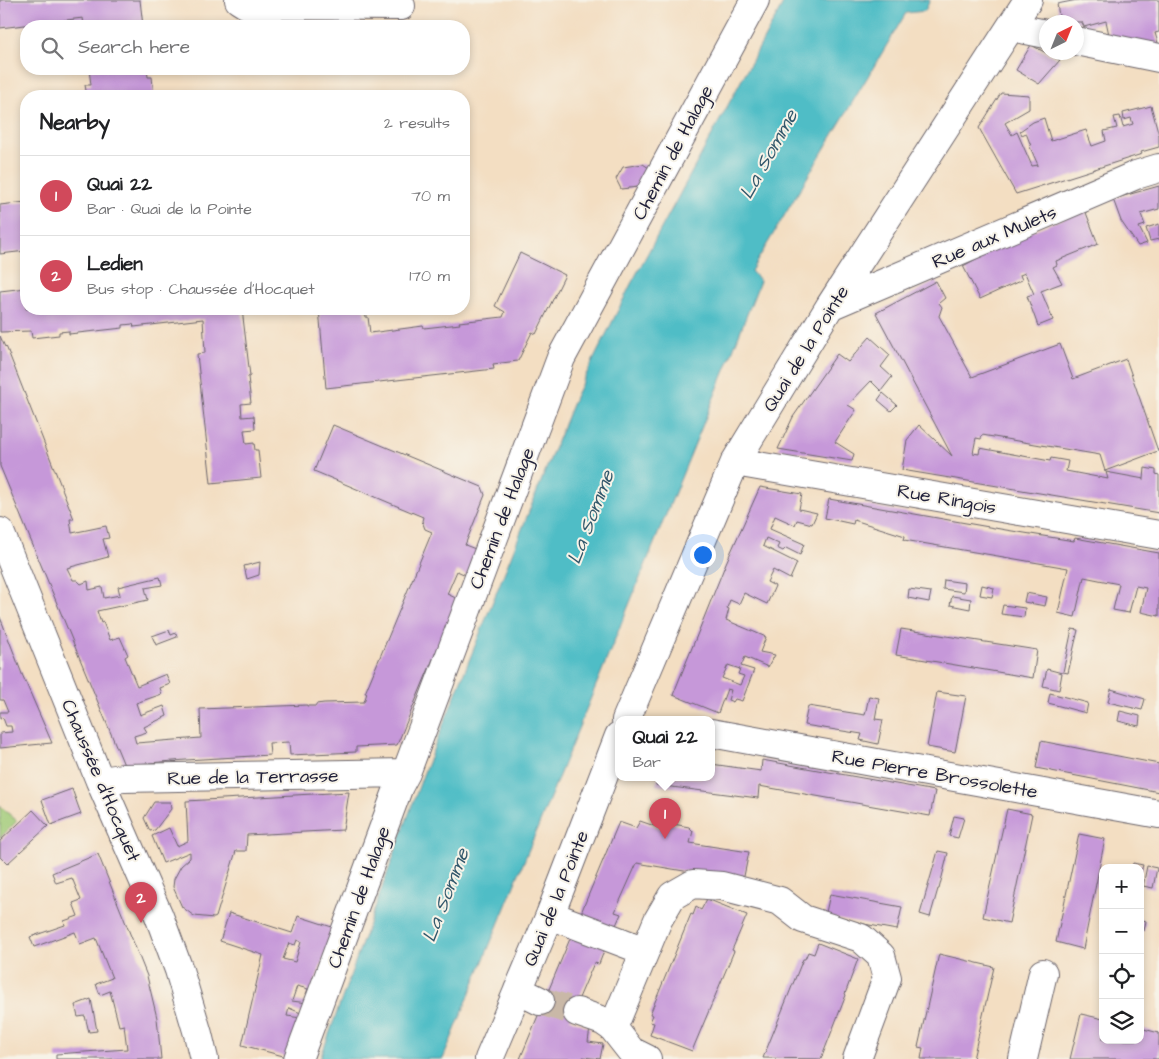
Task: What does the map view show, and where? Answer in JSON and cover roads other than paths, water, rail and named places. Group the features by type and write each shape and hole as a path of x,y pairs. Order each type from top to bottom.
{"street":[{"path":"239,0 247,5 401,6"},
{"name":"Chemin de Halage","path":"298,1059 561,358 755,0"},
{"name":"Quai de la Pointe","path":"632,716 735,462 830,306 1028,0"},
{"path":"1011,27 1039,33"},
{"path":"1084,43 1159,58"},
{"name":"Rue aux Mulets","path":"830,306 1136,175 1159,168"},
{"name":"Rue Ringois","path":"735,462 1159,535"},
{"name":"Chaussée d'Hocquet","path":"0,532 8,569 163,925 180,970 204,1059"},
{"name":"Rue Pierre Brossolette","path":"715,733 1159,814"},
{"name":"Quai de la Pointe","path":"489,1059 529,996 550,915 615,758"},
{"name":"Rue de la Terrasse","path":"100,782 123,778 406,773"},
{"path":"613,1028 658,920 672,896 693,884 722,886 780,901 803,919 861,938 881,956 887,978 857,1059"},
{"path":"550,915 645,951"},
{"path":"1023,1059 1043,973"},
{"path":"577,1012 602,1021 613,1028 631,1051 647,1059"}],"water":[{"name":"La Somme","path":"785,0 930,0 925,11 906,13 751,271 760,281 726,368 443,1059 320,1059 423,775 575,397 631,284"}],"tunnel":[{"path":"540,1001 577,1012"}],"place":[{"name":"Quai 22","path":"665,839"},
{"name":"Ledien","path":"141,923"}]}
